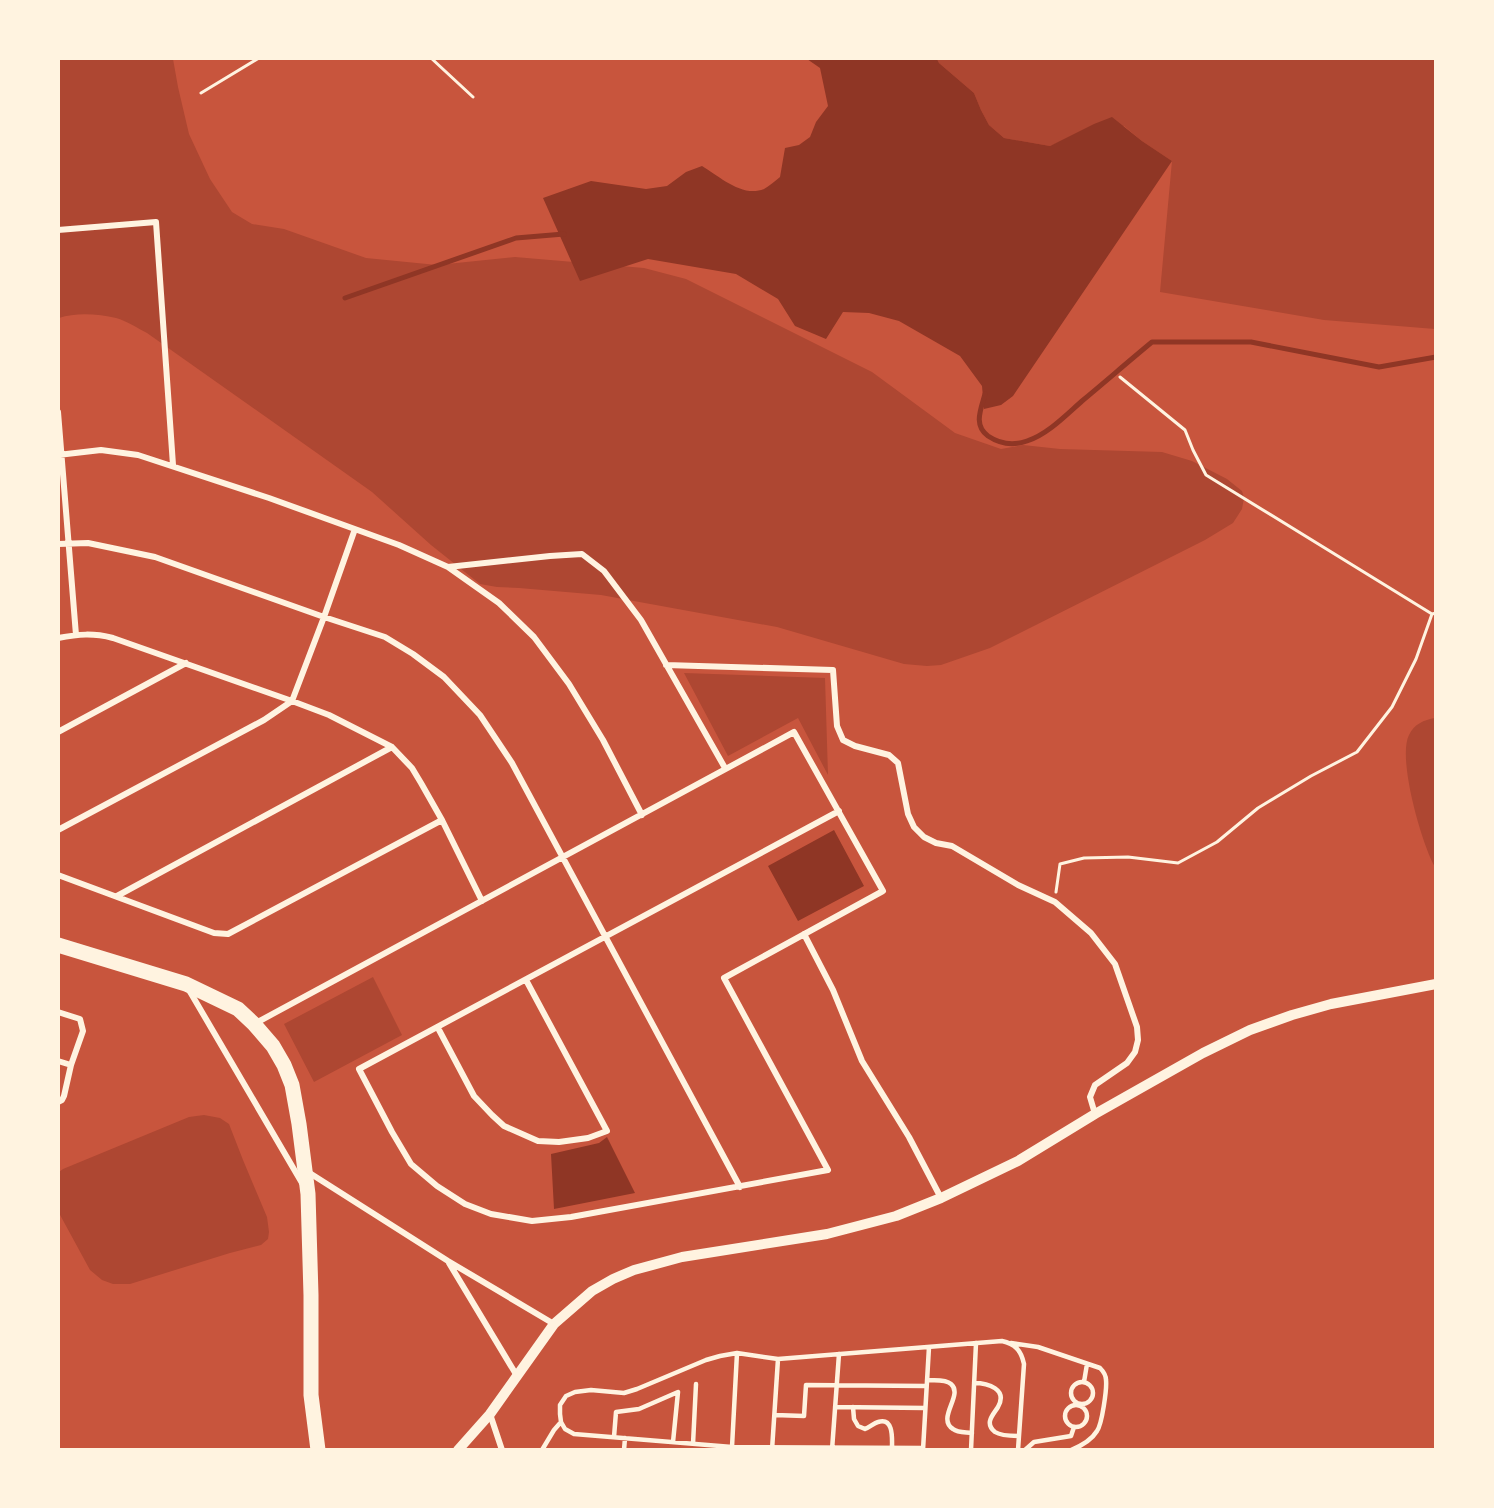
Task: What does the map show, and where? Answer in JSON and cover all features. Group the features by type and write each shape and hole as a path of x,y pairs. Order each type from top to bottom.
{"main road":[{"path":"58,945 186,984 238,1009 273,1046 284,1065 292,1085 308,1194 311,1395 318,1449"}],"street":[{"path":"58,230 156,222 172,465"},
{"path":"58,412 76,635"},
{"path":"60,455 101,450 138,455 355,529 399,545 448,567 499,603 534,637 569,684 603,740 642,815"},
{"path":"58,830 264,720 292,701 355,529"},
{"path":"58,544 88,543 155,557 385,638 444,676 480,715 512,763 740,1186"},
{"path":"448,567 582,554 604,571 640,620 725,768"},
{"path":"58,638 96,634 104,636 329,715 392,747 411,768 441,820 482,901"},
{"path":"58,732 186,663"},
{"path":"666,665 833,670 837,726 843,740 855,746 889,755 898,763 908,814 914,827 924,837 936,843 952,846 1018,885 1055,902 1091,933 1115,964 1137,1027 1138,1040 1135,1052 1127,1063 1095,1085 1090,1097 1095,1114"},
{"path":"254,1024 794,732 839,811 883,891 724,978 828,1170 571,1217 532,1221 491,1214 465,1204 437,1186 411,1164 358,1070 839,811"},
{"path":"117,896 392,747"},
{"path":"58,875 214,933 228,934 441,820"},
{"path":"804,934 833,990 862,1061 909,1137 941,1198"},
{"path":"438,1028 474,1096 504,1126 538,1141 559,1142 588,1138 607,1131 526,980"},
{"path":"186,984 308,1194"},
{"path":"458,1449 490,1414 554,1324 592,1291 613,1279 634,1270 682,1257 827,1234 896,1216 941,1198 1018,1161 1203,1053 1250,1030 1330,1004 1436,984"},
{"path":"58,1012 80,1019 83,1031 71,1065 64,1096 58,1102"},
{"path":"58,1061 71,1065"},
{"path":"305,1170 448,1261 554,1324"},
{"path":"448,1261 517,1376"},
{"path":"490,1414 502,1449"}],"lane":[{"path":"929,1347 923,1449 732,1448 574,1434 565,1429 561,1422 560,1405 566,1396 575,1392 591,1390 624,1393 706,1360 737,1353 778,1359 1002,1341 1038,1347 1100,1368 1104,1373 1107,1381 1101,1424 1097,1432 1086,1442 1071,1449"},
{"path":"971,1449 976,1343"},
{"path":"1011,1343 1022,1355 1024,1364 1018,1449"},
{"path":"732,1448 737,1353"},
{"path":"832,1449 839,1354"},
{"path":"772,1449 778,1359"},
{"path":"1084,1382 1087,1364"},
{"path":"775,1415 804,1416 806,1385 837,1386 943,1381 954,1389 954,1398 948,1409 948,1425 953,1430 972,1433"},
{"path":"974,1383 986,1383 998,1391 1001,1399 990,1419 995,1432 1002,1435 1019,1436"},
{"path":"1079,1404 1072,1399 1071,1392 1077,1383 1088,1383 1093,1389 1093,1396 1089,1402 1079,1404 1071,1405 1065,1413 1068,1423 1074,1427 1086,1420 1086,1412 1079,1404"},
{"path":"693,1444 696,1384"},
{"path":"614,1437 616,1412 639,1409 678,1392 668,1449"},
{"path":"835,1407 925,1408"},
{"path":"854,1407 854,1419 858,1426 865,1429 877,1422 889,1425 893,1431 892,1448"},
{"path":"542,1449 561,1422"},
{"path":"1025,1449 1034,1442 1071,1436 1074,1427"},
{"path":"624,1449 625,1438"}],"path":[{"path":"201,93 259,58"},
{"path":"431,58 473,98"},
{"path":"1055,902 1060,864 1084,858 1128,857 1178,863 1217,842 1258,808 1357,752 1392,707 1416,659 1434,613 1206,475 1185,430 1120,377"}],"shaded area":[{"path":"58,59 173,59 189,134 210,179 232,212 252,224 284,229 366,258 437,265 515,257 644,268 686,279 872,372 955,433 1001,449 1023,445 1060,449 1162,452 1192,461 1227,479 1242,491 1244,498 1242,509 1233,523 1205,540 990,648 941,665 904,664 777,627 601,595 480,584 431,545 372,492 147,333 116,318 80,314 59,318"},
{"path":"807,59 937,59 974,93 989,125 1004,138 1050,146 1112,117 1172,161 1013,396 1001,405 984,409 982,386 960,356 899,321 869,313 843,312 826,339 795,326 778,299 736,274 648,259 580,281 543,198 591,181 646,189 667,186 686,172 702,166 723,180 747,191 764,189 780,177 785,148 799,145 810,137 816,122 828,106 820,68"},
{"path":"937,59 1435,59 1435,329 1324,320 1160,292 1172,161 1124,126 1071,137 1050,146 1004,138 989,125 974,93"},
{"path":"684,673 825,678 828,775 798,718 728,756"},
{"path":"1436,718 1435,867 1418,822 1406,762 1406,746 1409,735 1417,725"},
{"path":"834,830 864,886 798,921 768,866"},
{"path":"373,977 402,1035 314,1082 284,1024"},
{"path":"204,1115 220,1118 229,1124 267,1217 268,1239 261,1245 130,1284 113,1284 102,1280 90,1270 59,1213 59,1172 189,1117"},
{"path":"607,1137 635,1193 554,1209 551,1154 599,1143"}],"waterway":[{"path":"345,298 516,238 564,234"},
{"path":"985,394 979,416 983,432 997,441 1017,443 1035,438 1049,429 1152,342 1251,342 1379,367 1436,357"}]}
